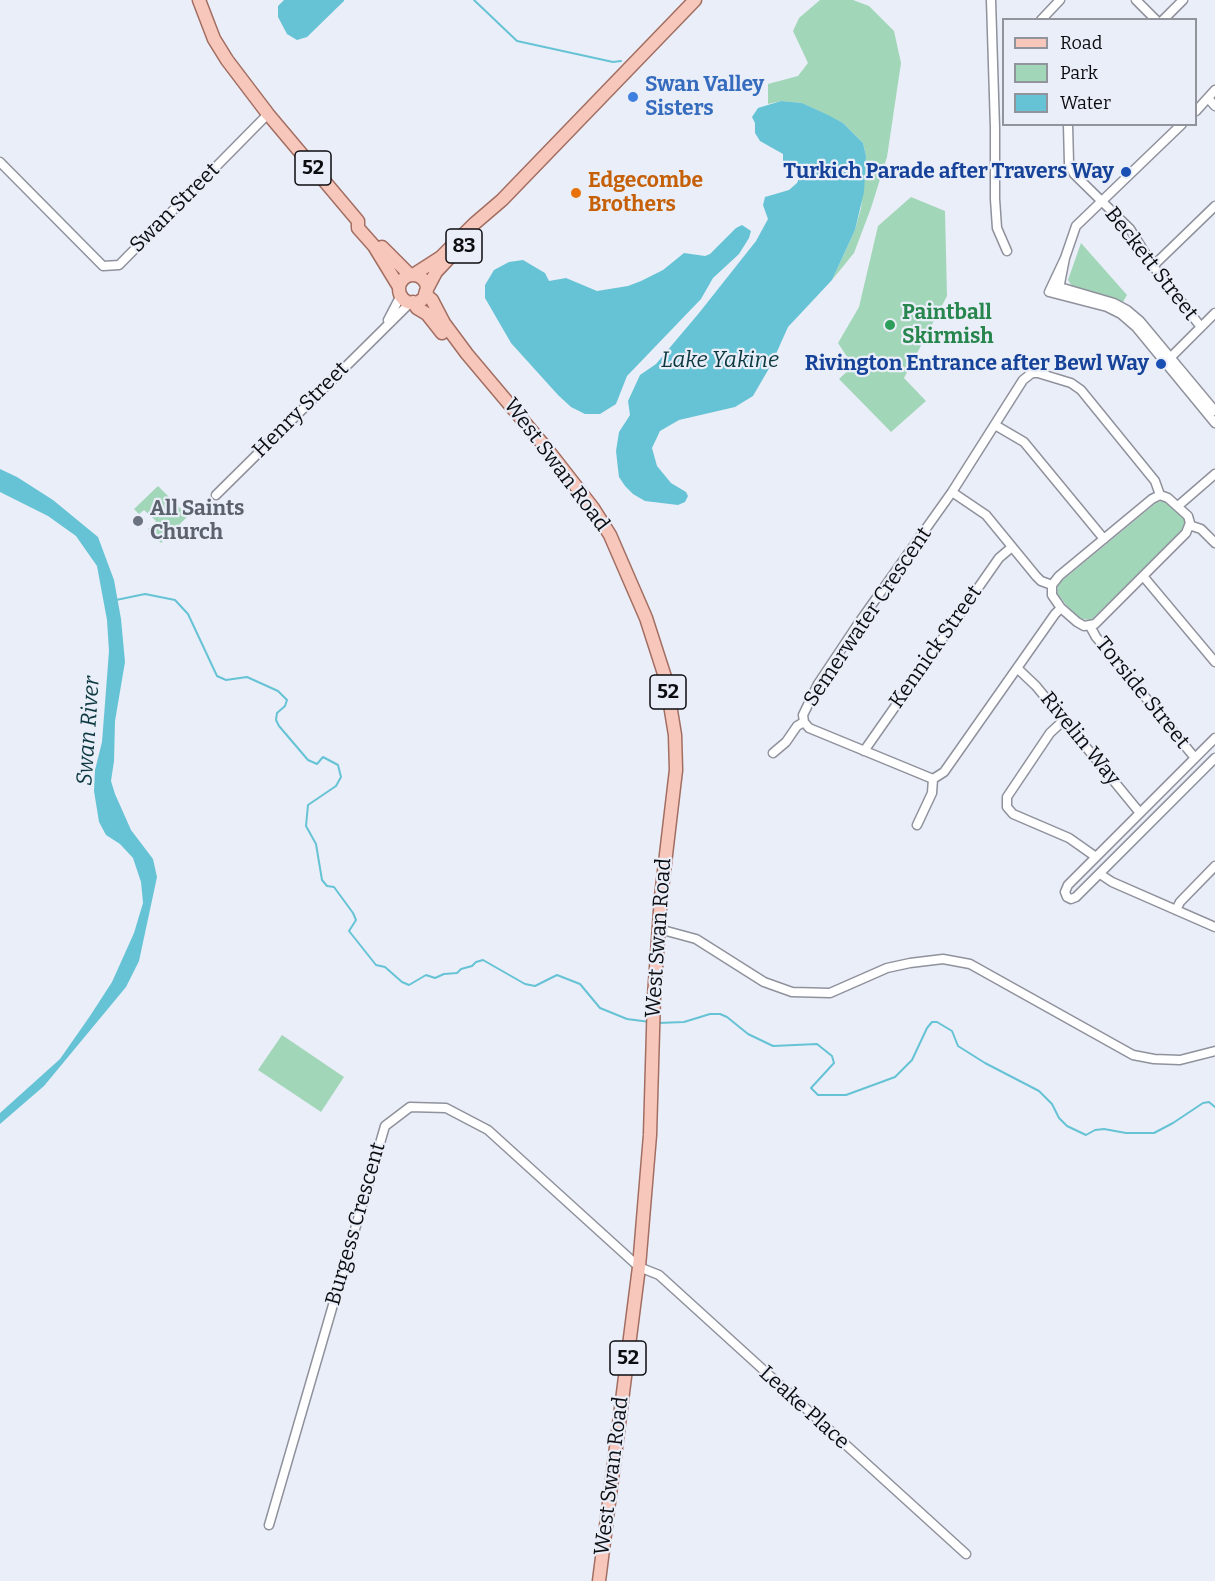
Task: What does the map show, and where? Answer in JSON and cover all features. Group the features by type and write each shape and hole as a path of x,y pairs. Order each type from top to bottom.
{"main road":[{"name":"West Swan Road","path":"199,0 214,39 227,60 268,114 358,222 358,228 374,246 406,297 417,308 428,314 458,352 467,354"},
{"name":"83","path":"426,292 437,271 446,260 471,238 502,200 696,0"},
{"name":"83","path":"412,275 441,257 502,200"},
{"name":"West Swan Road","path":"358,222 364,223 387,254 412,275"},
{"name":"52","path":"412,275 422,278 426,292"},
{"path":"412,275 403,279 406,297 421,300 426,292"},
{"name":"West Swan Road","path":"426,292 444,323 467,354 510,403 593,508 610,535 646,618 666,680 675,735 676,770 654,996 650,1135 639,1267 599,1581"}],"street":[{"path":"991,0 995,199 998,228 1007,251"},
{"path":"1043,18 1060,0"},
{"path":"1136,0 1154,18"},
{"path":"1165,18 1183,0"},
{"path":"1197,110 1215,90"},
{"path":"1208,98 1215,106"},
{"name":"Swan Street","path":"0,162 103,266 119,265 268,114"},
{"name":"Beckett Street","path":"1068,126 1069,164 1074,174 1130,229 1153,266 1201,327"},
{"path":"1180,126 1076,226 1055,289 1114,303 1127,310 1140,321 1215,422"},
{"path":"1153,266 1215,206"},
{"name":"Henry Street","path":"216,495 385,326 406,297"},
{"path":"1168,360 1215,313"},
{"path":"1168,360 1215,411"},
{"name":"Semerwater Crescent","path":"933,779 809,728 804,722 803,715 818,684 952,492 1023,380 1032,373 1038,373 1071,383 1081,390 1155,481 1160,495"},
{"path":"995,425 1024,442 1104,539"},
{"path":"1178,506 1215,474"},
{"path":"952,492 986,515 1036,576 1041,581 1052,585"},
{"path":"1160,495 1178,506 1188,516 1190,525 1186,533 1090,626 1077,622 1061,608 1052,595 1052,585 1059,576 1152,499 1160,495"},
{"path":"1190,525 1201,529 1215,543"},
{"name":"Kennick Street","path":"864,751 999,558 1012,547"},
{"path":"1143,576 1215,662"},
{"path":"918,825 932,793 933,779 944,772 1061,608"},
{"name":"Torside Street","path":"1090,626 1096,637 1195,758"},
{"name":"Rivelin Way","path":"1017,668 1036,686 1140,813"},
{"path":"1064,720 1050,734 1007,797 1007,807 1013,814 1069,837 1096,857"},
{"path":"773,753 786,742 797,726 804,722"},
{"path":"1215,738 1068,885 1065,892 1067,897 1071,899 1076,897 1215,758"},
{"path":"1176,910 1180,902 1215,866"},
{"path":"1100,874 1112,882 1215,927"},
{"path":"659,929 696,939 764,982 792,992 830,993 887,968 943,959 970,964 1133,1055 1180,1060 1215,1051"},
{"name":"Burgess Crescent","path":"269,1525 385,1126 410,1107 446,1108 488,1130 639,1267"},
{"name":"Leake Place","path":"639,1267 659,1275 966,1554"}],"green space":[{"path":"820,0 853,0 869,6 894,31 901,63 887,157 871,208 854,253 832,280 855,230 861,208 866,156 863,143 843,123 802,103 781,101 768,104 768,84 798,76 808,63 793,31 799,18"},
{"name":"Paintball Skirmish","path":"911,197 945,211 947,296 904,378 926,401 891,432 839,379 853,366 838,343 859,307 878,226"},
{"path":"1081,243 1127,295 1123,302 1072,286 1068,280"},
{"path":"158,486 188,516 161,543 148,529 156,521 144,510 139,514 134,509"},
{"path":"1162,501 1184,517 1184,526 1179,534 1091,620 1081,619 1057,593 1058,584 1156,503"},
{"path":"282,1035 344,1077 321,1112 258,1070"}],"water":[{"path":"284,0 344,1 307,37 297,40 287,34 278,17 278,6"},
{"name":"Lake Yakine","path":"781,101 802,103 828,115 843,123 863,143 866,156 864,192 855,230 832,280 788,327 771,365 753,396 735,407 679,420 660,431 652,448 657,466 671,483 686,492 688,496 685,502 678,505 645,501 633,494 619,477 616,451 619,432 630,415 628,401 640,375 656,364 756,241 768,219 763,205 765,197 789,190 797,183 800,176 796,169 783,162 783,154 760,141 755,133 755,123 752,117 758,108"},
{"path":"742,225 751,231 739,254 713,278 701,299 627,376 616,404 600,414 585,414 571,407 558,395 511,343 485,298 485,285 494,270 509,262 523,260 545,273 549,281 566,278 597,291 628,286 641,281 663,270 684,253 705,256 710,254 736,228"},
{"name":"Swan River","path":"0,469 53,500 98,537 114,580 125,662 115,721 111,781 131,830 153,859 157,877 139,961 126,987 44,1086 0,1124 0,1113 60,1059 112,982 134,933 143,903 141,882 133,858 120,844 106,835 99,822 94,791 95,770 102,742 109,651 107,620 97,566 76,536 48,516 0,492"}],"waterway":[{"path":"474,0 517,41 613,62 621,61"},
{"path":"116,600 145,594 175,600 188,614 217,676 226,680 247,677 278,691 287,700 285,706 277,713 276,720 279,726 308,760 317,764 323,757 338,765 341,777 336,786 308,805 306,826 316,844 322,880 327,886 334,887 353,913 356,920 349,931 376,965 385,967 409,985 426,975 435,978 444,974 457,973 483,960 525,984 535,986 557,975 580,984 600,1008 627,1019 650,1022"},
{"path":"658,1023 684,1022 710,1014 720,1014 748,1034 773,1046 817,1044 832,1056 834,1063 811,1088 818,1095 846,1095 895,1077 912,1060 927,1028 932,1022 937,1022 952,1031 958,1046 1039,1091 1052,1104 1059,1118 1067,1126 1086,1135 1095,1130 1104,1129 1126,1133 1154,1133 1203,1103 1209,1102 1215,1107"}],"place":[{"name":"Swan Valley Sisters","path":"633,97"},
{"name":"Turkich Parade after Travers Way","path":"1126,172"},
{"name":"Edgecombe Brothers","path":"576,193"},
{"name":"Paintball Skirmish","path":"890,325"},
{"name":"Rivington Entrance after Bewl Way","path":"1161,364"},
{"name":"All Saints Church","path":"138,521"}]}
